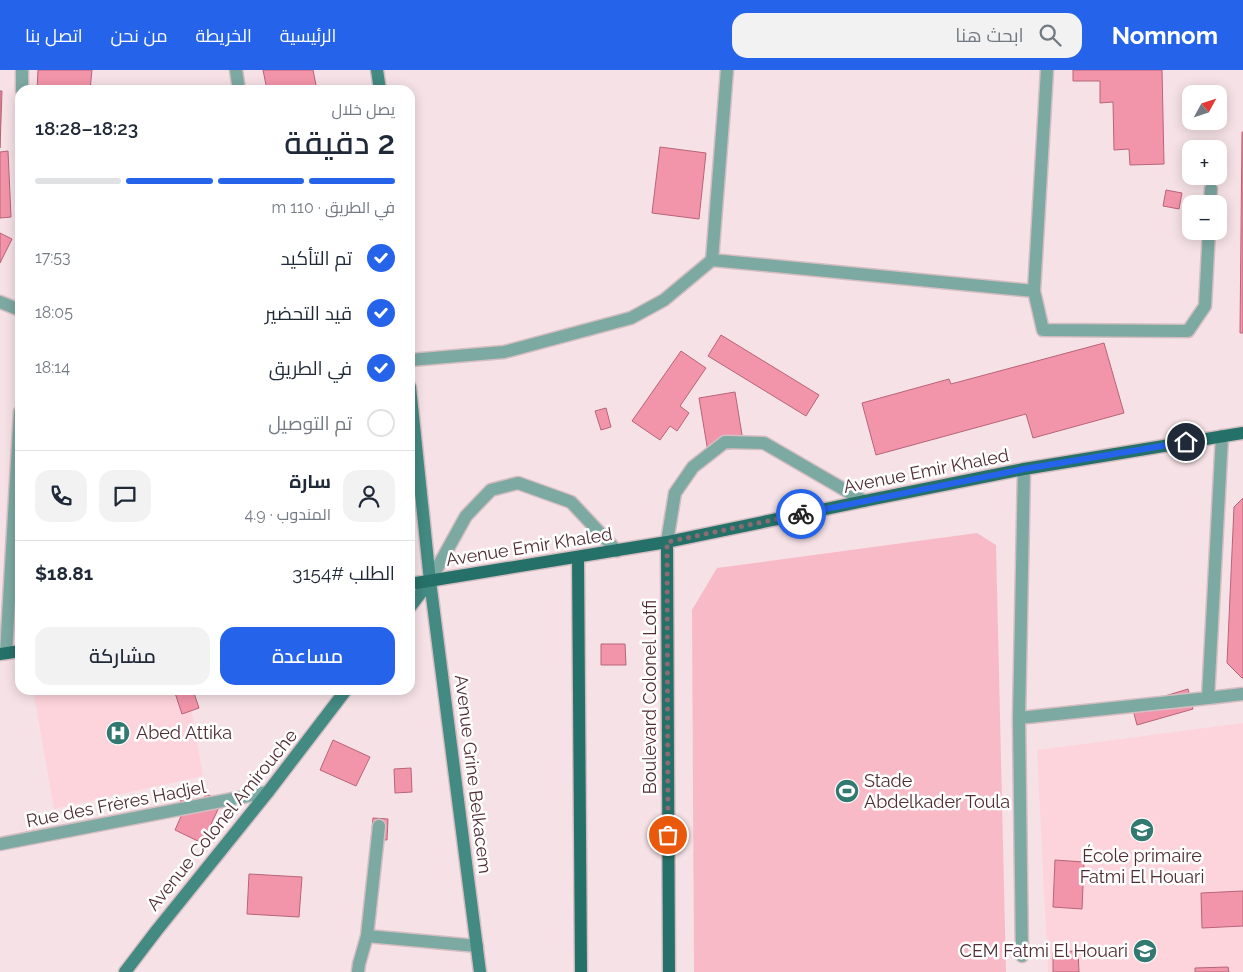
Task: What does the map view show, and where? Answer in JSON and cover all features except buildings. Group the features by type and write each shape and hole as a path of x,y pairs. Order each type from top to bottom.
{"main road":[{"path":"378,70 380,85"},
{"name":"Avenue Emir Khaled","path":"415,583 667,542 1024,469 1243,434"},
{"name":"Avenue Grine Belkacem","path":"415,436 430,581 480,972"},
{"name":"Boulevard Colonel Lotfi","path":"667,542 669,972"},
{"path":"578,557 581,972"},
{"path":"415,600 430,581"},
{"name":"Avenue Colonel Amirouche","path":"125,972 342,695"}],"street":[{"path":"22,70 22,85"},
{"path":"236,70 238,85"},
{"path":"712,260 727,70"},
{"path":"1047,70 1034,291 1043,330 1188,331 1205,306 1209,240"},
{"path":"1211,189 1211,195"},
{"path":"415,360 504,352 630,318 664,300 712,260 1034,291"},
{"path":"0,302 15,308"},
{"path":"1208,698 1222,436"},
{"path":"667,542 675,493 693,467 725,442 764,443 864,501"},
{"path":"1022,956 1019,718 1024,469"},
{"path":"3,654 15,483"},
{"path":"430,581 466,516 492,490 518,483 571,502 617,551"},
{"path":"1019,718 1243,694"},
{"name":"Rue des Frères Hadjel","path":"0,844 268,792"},
{"path":"358,972 367,936 378,826"},
{"path":"367,936 477,946"}],"shaded area":[{"name":"Stade Abdelkader Toula","path":"977,533 996,545 1006,972 694,972 692,610 717,568"},
{"name":"Abed Attika","path":"34,695 189,695 203,776 54,809"},
{"name":"École primaire Fatmi El Houari","path":"1243,723 1243,972 1048,972 1037,750"}],"way so far":[{"path":"668,835 667,542 801,514"}],"place":[{"name":"Abed Attika","path":"118,733"},
{"name":"Stade Abdelkader Toula","path":"847,791"},
{"name":"École primaire Fatmi El Houari","path":"1142,830"},
{"name":"CEM Fatmi El Houari","path":"1145,951"}],"route":[{"path":"801,514 1024,469 1186,442"}]}
